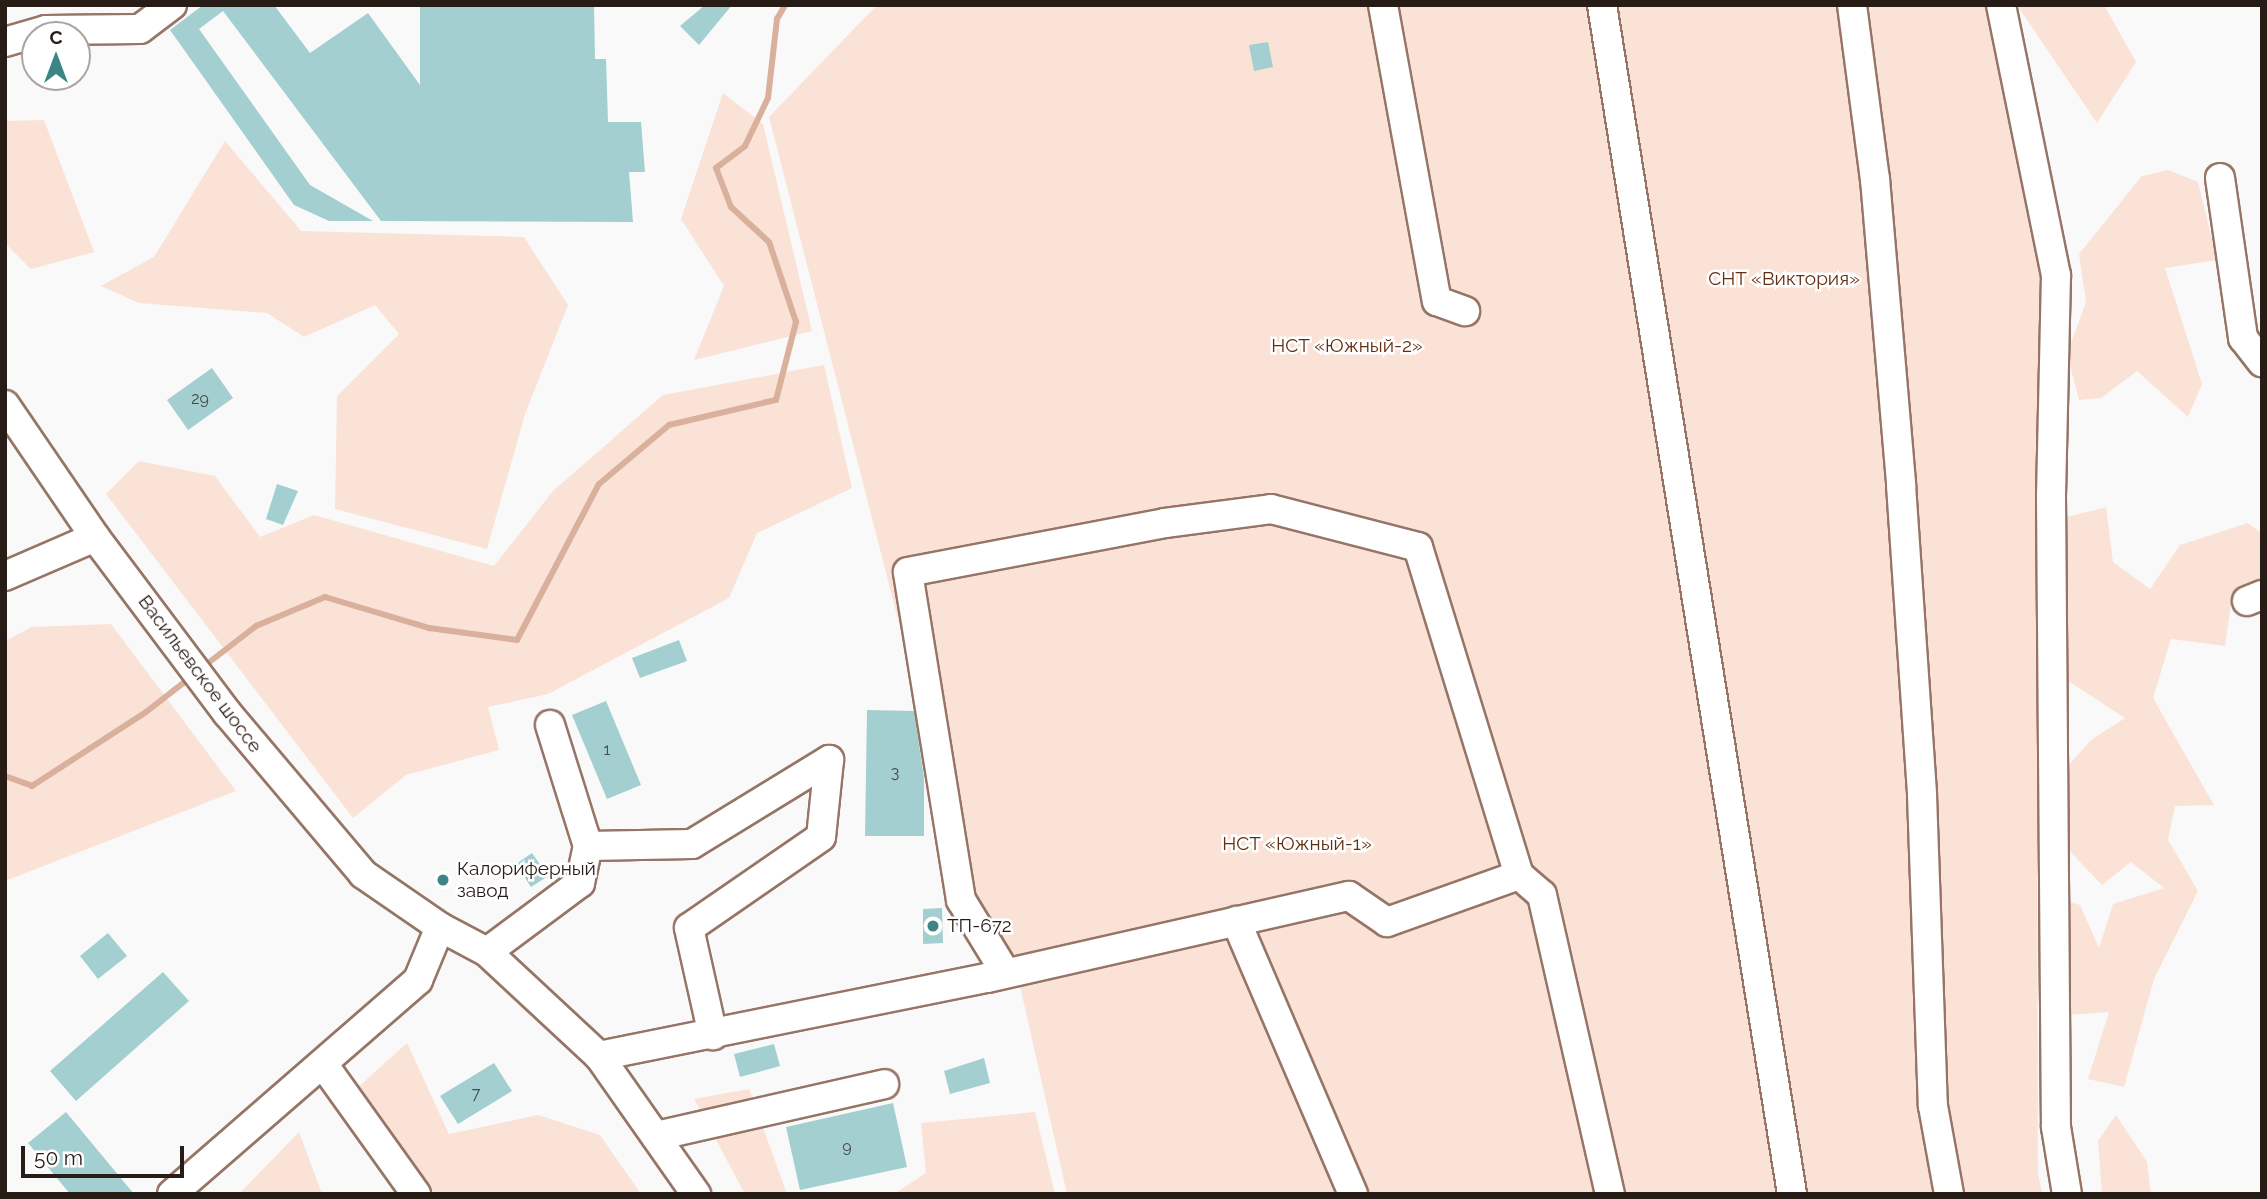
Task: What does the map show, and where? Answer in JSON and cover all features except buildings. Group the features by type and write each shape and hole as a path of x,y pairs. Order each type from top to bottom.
{"street":[{"path":"5,42 46,30 140,29 172,5"},
{"path":"1383,5 1437,301 1465,311"},
{"path":"1602,5 1792,1194"},
{"path":"1853,5 1875,179 1899,471 1922,795 1933,1106 1949,1194"},
{"path":"2001,5 2056,275 2051,496 2056,1127 2067,1194"},
{"path":"2220,178 2243,338 2262,362"},
{"name":"Васильевское шоссе","path":"5,405 95,537 162,622 228,714 363,874 432,922 487,952 599,1056 696,1194"},
{"path":"1004,972 961,900 908,572 1165,523 1271,509 1418,547 1519,874 1542,895 1611,1194"},
{"path":"5,576 95,537"},
{"path":"487,952 580,883 588,846 550,725"},
{"path":"588,846 692,844 829,761 821,837 689,928 713,1035"},
{"path":"599,1056 713,1035 1349,896 1387,922 1519,874"},
{"path":"1236,921 1353,1194"},
{"path":"172,1194 418,980 432,922"},
{"path":"323,1064 416,1194"},
{"path":"656,1136 884,1084"}],"green space":[{"path":"877,5 1992,5 2044,258 2037,760 2038,1172 2042,1194 1067,1194 1018,977 969,896 769,117"},
{"path":"2017,5 2104,5 2136,62 2097,123"},
{"path":"723,93 763,124 812,331 694,360 724,286 681,219"},
{"path":"44,120 94,252 31,269 5,243 5,121"},
{"path":"225,141 301,231 524,237 568,305 525,414 487,549 335,509 337,396 399,334 375,305 304,337 267,313 139,303 101,286 154,257"},
{"path":"2168,170 2198,182 2217,260 2165,268 2202,384 2188,417 2137,371 2101,398 2079,400 2067,354 2086,302 2079,254 2142,176"},
{"path":"824,365 852,488 757,533 729,598 548,694 488,707 499,750 406,775 353,818 106,494 139,461 215,476 260,537 314,515 494,566 553,491 663,395"},
{"path":"2106,507 2113,562 2150,589 2180,545 2248,523 2262,534 2262,581 2232,597 2225,646 2171,639 2153,698 2214,805 2175,806 2168,840 2198,891 2154,979 2124,1087 2088,1079 2109,1012 2067,1015 2064,900 2080,905 2099,948 2113,904 2164,888 2131,862 2102,885 2060,841 2059,776 2091,740 2125,718 2059,675 2063,518"},
{"path":"111,624 236,791 5,881 5,641 32,627"},
{"path":"407,1043 449,1134 538,1115 600,1135 641,1194 425,1194 355,1090"},
{"path":"749,1089 787,1194 745,1194 694,1099"},
{"path":"1035,1112 1055,1194 894,1194 926,1173 921,1123"},
{"path":"2116,1115 2147,1162 2151,1194 2102,1194 2098,1141"},
{"path":"299,1132 322,1194 239,1194"}],"waterway":[{"path":"203,667 256,626 325,597 429,628 517,640 599,484 669,425 776,400 796,322 769,242 731,207 716,168 745,146 768,98 777,19 785,5"},
{"path":"5,776 32,786 146,712 192,676"}],"place":[{"name":"Калориферный завод","path":"443,880"},
{"name":"ТП-672","path":"933,926"}],"park label":[{"name":"СНТ «Виктория»","path":"1784,279"},
{"name":"НСТ «Южный-2»","path":"1347,346"},
{"name":"НСТ «Южный-1»","path":"1297,844"}]}
